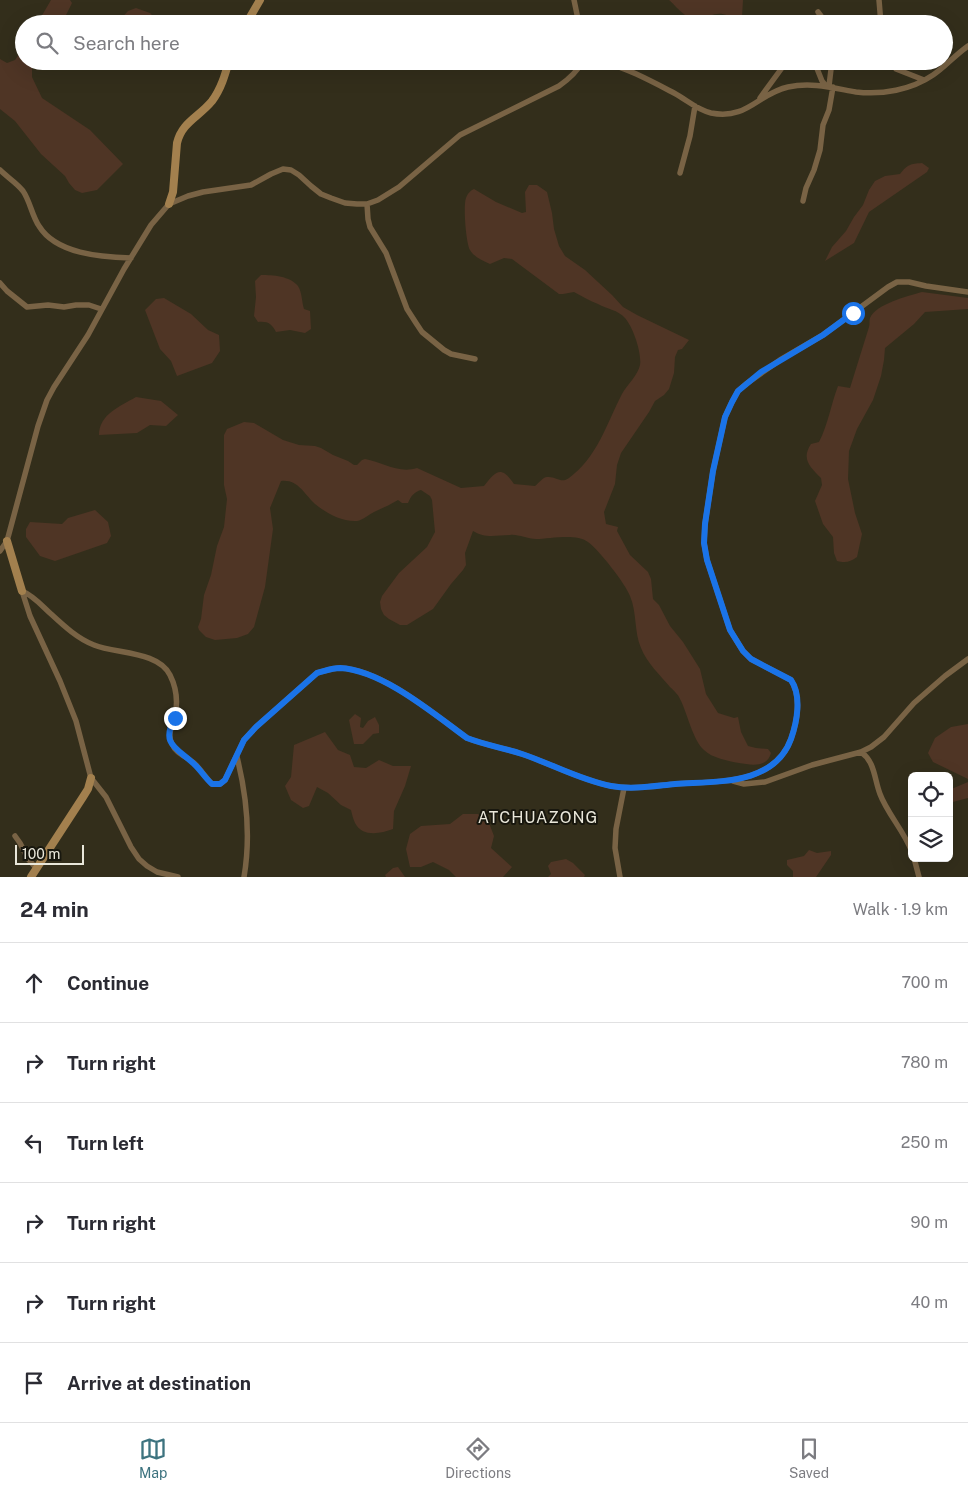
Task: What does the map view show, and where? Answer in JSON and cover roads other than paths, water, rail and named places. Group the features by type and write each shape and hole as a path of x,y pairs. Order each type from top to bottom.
{"street":[{"path":"251,15 260,0"},
{"path":"574,0 578,15"},
{"path":"879,0 880,15"},
{"path":"953,58 968,46"},
{"path":"0,552 7,541 42,412 54,387 88,335 130,258 151,225 168,204 173,192 178,135 183,127 213,100 222,86 227,70"},
{"path":"168,204 203,192 250,185 283,170 291,170 316,190 331,198 345,202 367,204 378,200 399,187 460,135 559,86 577,70"},
{"path":"625,70 654,83 704,111 727,114 742,111 777,90 800,85 829,86 857,92 876,93 906,88 924,80 939,70"},
{"path":"759,100 781,70"},
{"path":"818,70 822,81 829,86"},
{"path":"803,201 820,150 822,125 829,110 831,70"},
{"path":"899,70 924,80"},
{"path":"680,173 690,136 695,106"},
{"path":"0,170 23,192 40,228 50,240 87,255 108,258 130,258"},
{"path":"367,204 370,227 386,253 407,310 416,324 422,332 444,350 451,354 475,359"},
{"path":"0,282 7,291 27,307 89,305 101,309"},
{"path":"22,591 33,597 82,640 96,646 146,657 159,663 170,673 177,705 175,718 170,726 172,744 178,752 195,764 212,784 220,784 225,780 244,740 256,727 317,673 340,668 357,671 395,687 467,738 521,754 598,783 624,788 732,780 761,772 777,761 784,753 794,729 797,706 795,687 791,680 751,659 736,641 730,630 707,560 704,543 705,524 713,471 723,426 732,402 738,391 761,372 823,335 888,287 898,282 909,282 968,292"},
{"path":"7,541 30,616 76,720 91,778 106,798 130,848 139,859 158,872 178,877"},
{"path":"732,780 744,784 765,782 861,752 871,747 896,725 914,703 968,659"},
{"path":"861,752 870,760 880,795 908,844"},
{"path":"237,757 243,781 248,824 244,877"},
{"path":"31,877 88,789 91,778"},
{"path":"620,877 615,848 616,829 624,788"},
{"path":"15,836 28,859 37,869"},
{"path":"915,862 919,877"}],"district":[{"name":"ATCHUAZONG","path":"538,817"}]}
